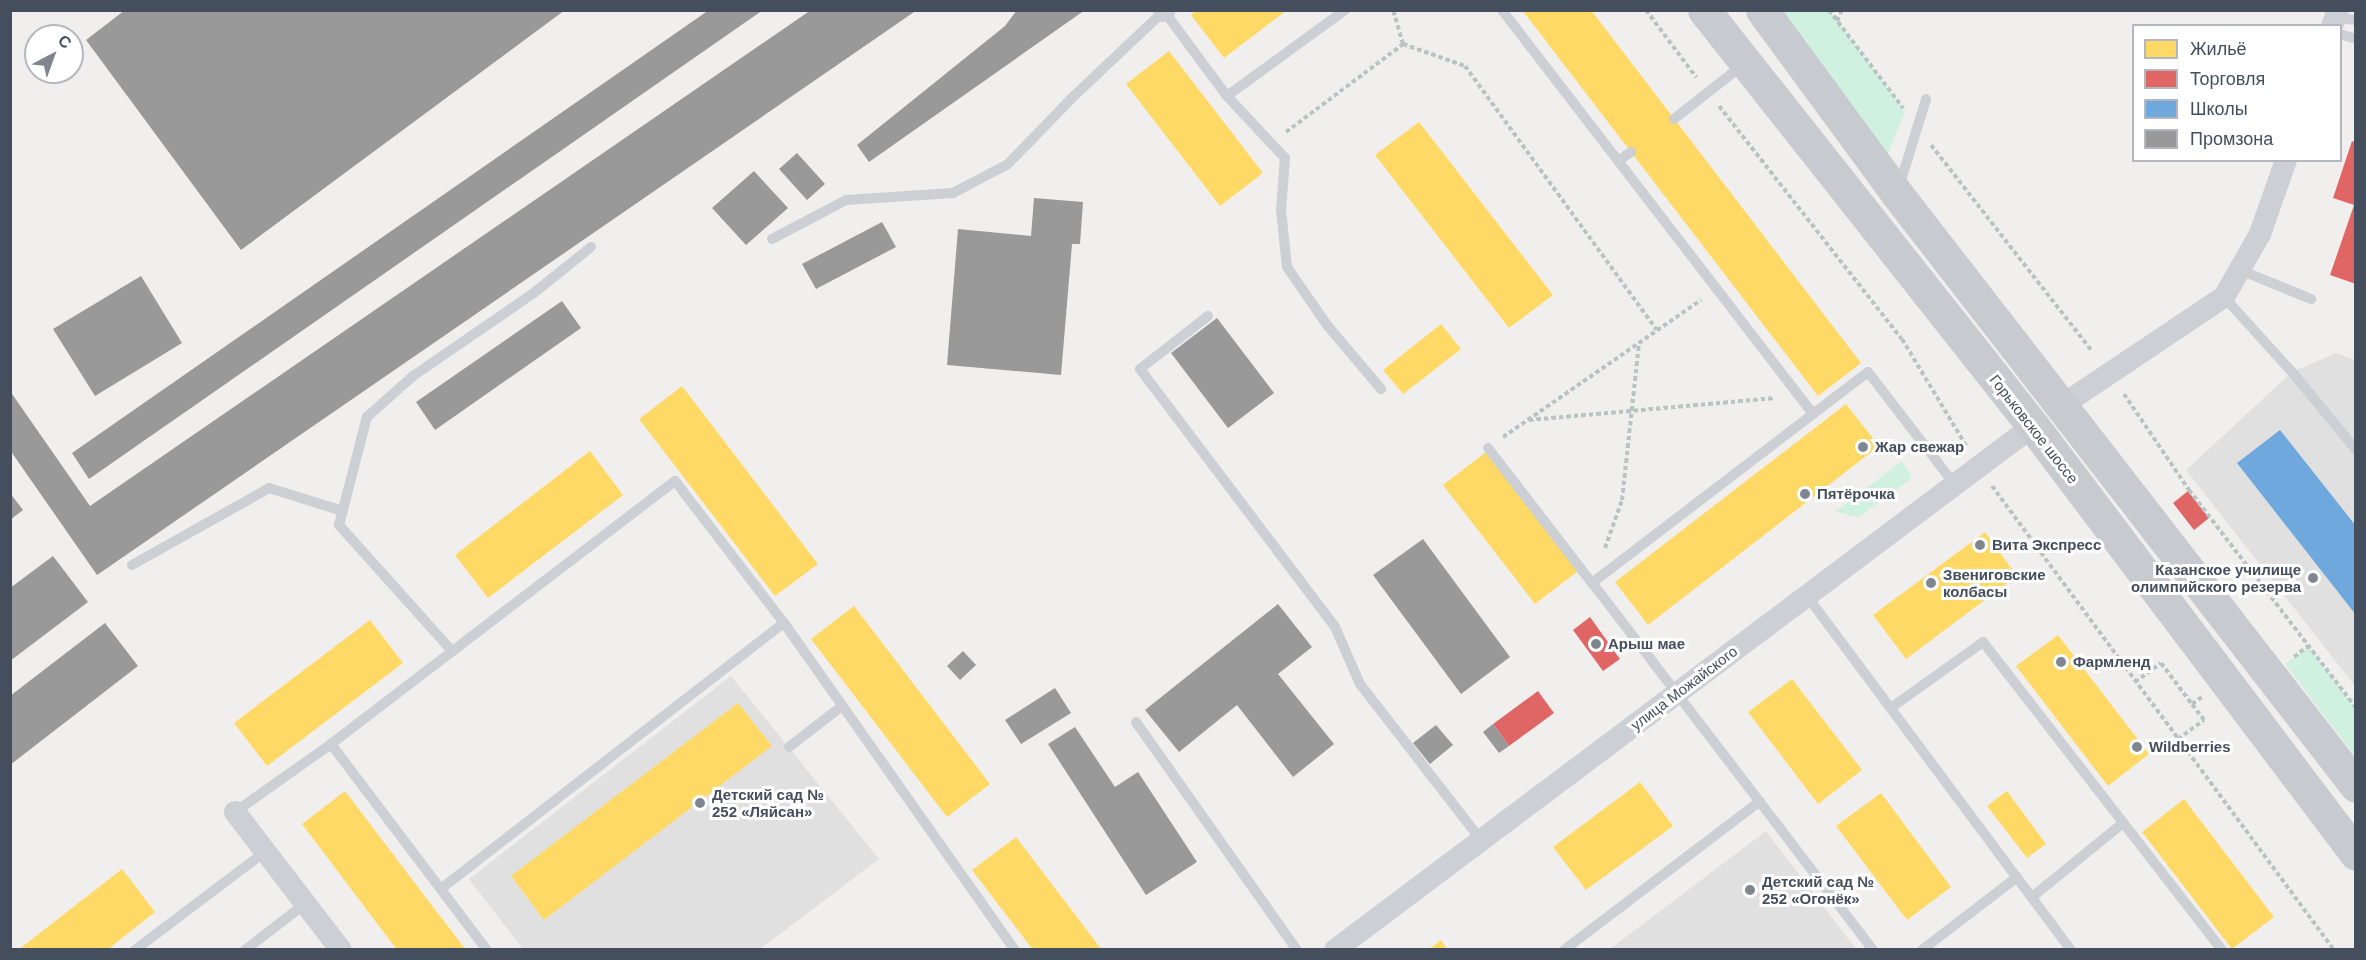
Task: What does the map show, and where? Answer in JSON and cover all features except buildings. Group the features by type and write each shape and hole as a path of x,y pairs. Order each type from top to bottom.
{"main road":[{"name":"Горьковское шоссе","path":"1704,10 2033,426 2355,854"},
{"path":"1762,10 1897,194 2355,786"}],"street":[{"path":"2061,406 2224,297 2260,234 2285,162"},
{"name":"улица Можайского","path":"1335,950 2033,426"},
{"path":"236,812 341,950"}],"lane":[{"path":"1227,96 1345,10"},
{"path":"1502,10 1813,414"},
{"path":"772,239 846,200 953,193 1008,164 1074,96 1165,11 1227,96 1285,158 1281,210 1287,267 1327,325 1381,389"},
{"path":"2340,21 2355,39"},
{"path":"1674,119 1745,64"},
{"path":"1897,194 1926,99"},
{"path":"1618,161 1630,152"},
{"path":"452,651 339,525 367,417 413,376 535,292 591,247"},
{"path":"2240,270 2311,299"},
{"path":"2224,297 2292,372 2355,450"},
{"path":"1208,316 1140,369 1335,627 1360,684 1481,840"},
{"path":"1592,584 1868,372 1955,485"},
{"path":"1488,448 1873,950"},
{"path":"236,812 331,744 675,481 784,623 1015,950"},
{"path":"132,565 269,488 343,511"},
{"path":"1807,596 2071,950"},
{"path":"442,888 784,623"},
{"path":"1892,707 1983,642 2222,950"},
{"path":"789,747 842,706"},
{"path":"1136,722 1297,950"},
{"path":"331,744 487,950"},
{"path":"1564,950 1760,801"},
{"path":"2032,897 2123,823"},
{"path":"135,950 267,850"},
{"path":"1922,950 2017,877"},
{"path":"245,950 306,903"}],"path":[{"path":"1393,10 1403,44"},
{"path":"1829,10 1905,111"},
{"path":"1837,21 1842,10"},
{"path":"1271,143 1403,44"},
{"path":"1403,44 1465,66 1657,330"},
{"path":"1930,144 2092,351"},
{"path":"1488,448 1717,289"},
{"path":"1592,584 1622,500 1639,343"},
{"path":"2122,391 2189,490 2355,708"},
{"path":"1528,420 1798,396"},
{"path":"2292,658 2308,646"},
{"path":"2135,682 2161,663 2192,704"},
{"path":"2178,739 2204,720"}],"shaded area":[{"name":"Казанское училище олимпийского резерва","path":"2336,353 2355,360 2355,686 2186,470 2292,372"},
{"name":"Детский сад № 252 «Ляйсан»","path":"731,676 879,859 760,949 523,949 469,879"},
{"name":"Детский сад № 252 «Огонёк»","path":"1766,831 1856,949 1610,949"}],"green space":[{"path":"1780,11 1830,11 1905,111 1888,154"},
{"path":"1902,461 1912,478 1859,517 1835,512"},
{"path":"2308,646 2355,708 2355,756 2285,664"}],"place":[{"name":"Жар свежар","path":"1863,447"},
{"name":"Пятёрочка","path":"1805,494"},
{"name":"Вита Экспресс","path":"1980,545"},
{"name":"Казанское училище олимпийского резерва","path":"2313,578"},
{"name":"Звениговские колбасы","path":"1931,583"},
{"name":"Арыш мае","path":"1596,644"},
{"name":"Фармленд","path":"2061,662"},
{"name":"Wildberries","path":"2137,747"},
{"name":"Детский сад № 252 «Ляйсан»","path":"700,803"},
{"name":"Детский сад № 252 «Огонёк»","path":"1750,890"}]}
